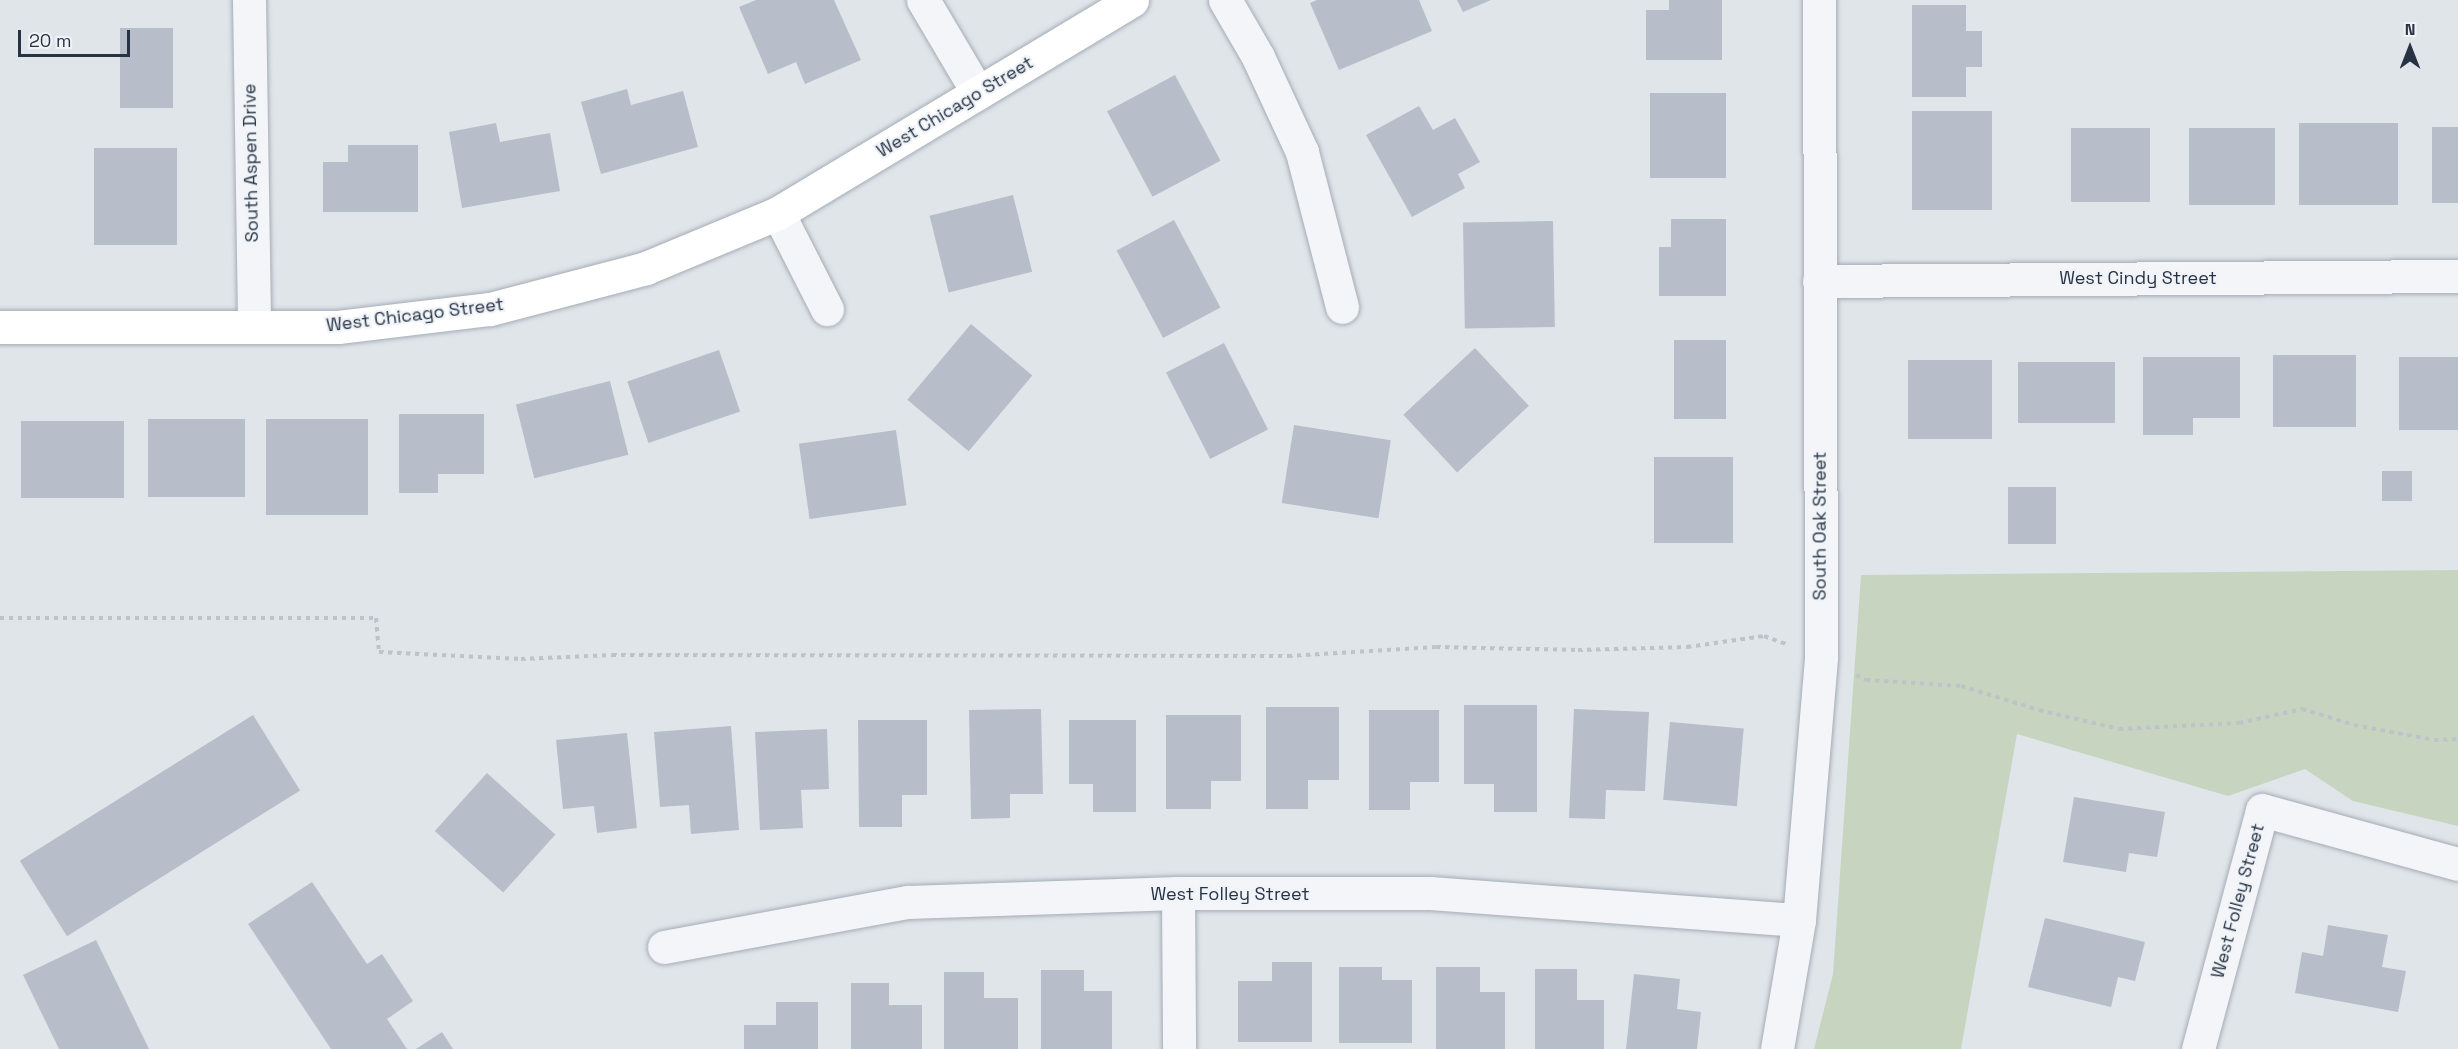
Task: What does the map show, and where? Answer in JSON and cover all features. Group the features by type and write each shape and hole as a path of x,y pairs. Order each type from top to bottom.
{"street":[{"name":"South Aspen Drive","path":"249,0 254,326"},
{"path":"923,0 978,93"},
{"name":"West Chicago Street","path":"0,327 338,327 490,309 646,268 778,213 1132,0"},
{"path":"1225,0 1258,57 1302,152 1342,307"},
{"name":"South Oak Street","path":"1777,1049 1799,920 1821,657 1819,0"},
{"path":"778,213 826,309"},
{"name":"West Cindy Street","path":"1819,281 2458,276"},
{"name":"West Folley Street","path":"2198,1049 2262,810 2458,864"},
{"path":"1178,893 1179,1049"},
{"name":"West Folley Street","path":"664,947 907,902 1178,893 1430,893 1799,920"}],"path":[{"path":"0,618 376,618 379,652 500,658 1288,656 1436,647 1578,650 1687,647 1764,636 1821,657 1866,680 1961,686 2039,710 2120,729 2239,723 2302,709 2354,725 2434,740 2458,739"}],"green space":[{"path":"2458,570 2458,826 2353,801 2305,769 2228,796 2017,734 1961,1049 1814,1049 1833,974 1861,575"}],"building":[{"path":"756,0 834,0 861,60 805,84 796,62 768,74 739,7"},
{"path":"1317,0 1419,0 1432,31 1339,70 1310,3"},
{"path":"1457,0 1491,0 1463,12"},
{"path":"1669,0 1722,0 1722,60 1646,60 1646,10 1669,10"},
{"path":"1912,5 1966,5 1966,31 1982,31 1982,67 1966,67 1966,97 1912,97"},
{"path":"120,28 173,28 173,108 120,108"},
{"path":"1175,75 1221,161 1153,197 1107,111"},
{"path":"627,89 631,105 683,91 698,147 601,174 581,102"},
{"path":"1650,93 1726,93 1726,178 1650,178"},
{"path":"1419,106 1433,130 1455,118 1480,162 1458,174 1465,188 1412,217 1366,135"},
{"path":"1912,111 1992,111 1992,210 1912,210"},
{"path":"496,123 500,142 550,133 560,191 462,208 449,132"},
{"path":"2299,123 2398,123 2398,205 2299,205"},
{"path":"2432,127 2458,127 2458,203 2432,203"},
{"path":"2071,128 2150,128 2150,202 2071,202"},
{"path":"2189,128 2275,128 2275,205 2189,205"},
{"path":"348,145 418,145 418,212 323,212 323,162 348,162"},
{"path":"94,148 177,148 177,245 94,245"},
{"path":"1013,195 1032,272 949,292 930,216"},
{"path":"1671,219 1726,219 1726,296 1659,296 1659,247 1671,247"},
{"path":"1174,220 1220,307 1163,338 1117,251"},
{"path":"1553,221 1555,327 1465,329 1463,223"},
{"path":"971,324 1032,375 969,451 907,400"},
{"path":"1674,340 1726,340 1726,419 1674,419"},
{"path":"1224,343 1268,429 1210,459 1166,373"},
{"path":"1475,348 1529,406 1457,473 1403,415"},
{"path":"719,350 740,411 648,443 627,382"},
{"path":"2273,355 2356,355 2356,427 2273,427"},
{"path":"2143,357 2240,357 2240,418 2193,418 2193,435 2143,435"},
{"path":"2399,357 2458,357 2458,430 2399,430"},
{"path":"1908,360 1992,360 1992,439 1908,439"},
{"path":"2018,362 2115,362 2115,423 2018,423"},
{"path":"610,381 628,455 534,478 516,404"},
{"path":"399,414 484,414 484,474 438,474 438,493 399,493"},
{"path":"148,419 245,419 245,497 148,497"},
{"path":"266,419 368,419 368,515 266,515"},
{"path":"21,421 124,421 124,498 21,498"},
{"path":"1294,425 1391,440 1378,518 1282,503"},
{"path":"896,430 907,505 810,519 799,444"},
{"path":"1654,457 1733,457 1733,543 1654,543"},
{"path":"2382,471 2412,471 2412,501 2382,501"},
{"path":"2008,487 2056,487 2056,544 2008,544"},
{"path":"1464,705 1537,705 1537,812 1494,812 1494,784 1464,784"},
{"path":"1266,707 1339,707 1339,780 1308,780 1308,809 1266,809"},
{"path":"1041,709 1043,794 1010,794 1010,818 971,819 969,710"},
{"path":"1574,709 1649,712 1645,791 1606,790 1605,819 1569,818"},
{"path":"1369,710 1439,710 1439,782 1410,782 1410,810 1369,810"},
{"path":"253,715 300,790 67,936 20,861"},
{"path":"1166,715 1241,715 1241,781 1211,781 1211,809 1166,809"},
{"path":"858,720 927,720 927,795 902,795 902,827 859,827"},
{"path":"1069,720 1136,720 1136,812 1093,812 1093,784 1069,784"},
{"path":"1670,722 1744,728 1737,806 1663,800"},
{"path":"731,726 739,830 691,834 689,805 660,807 654,732"},
{"path":"827,729 829,789 801,790 803,828 760,830 755,732"},
{"path":"627,733 637,828 597,833 594,806 563,809 556,740"},
{"path":"487,773 555,835 503,893 435,831"},
{"path":"2074,797 2165,812 2157,857 2129,853 2126,872 2063,862"},
{"path":"312,882 367,964 382,954 413,1001 387,1019 407,1049 331,1049 248,924"},
{"path":"2045,918 2145,942 2135,981 2118,977 2111,1007 2028,987"},
{"path":"2328,925 2388,935 2382,967 2406,971 2398,1012 2295,993 2302,952 2323,956"},
{"path":"96,940 149,1049 59,1049 23,975"},
{"path":"1272,962 1312,962 1312,1042 1238,1042 1238,981 1272,981"},
{"path":"1339,967 1382,967 1382,980 1412,980 1412,1043 1339,1043"},
{"path":"1436,967 1480,967 1480,992 1505,992 1505,1049 1436,1049"},
{"path":"1535,969 1577,969 1577,1000 1604,1000 1604,1049 1535,1049"},
{"path":"1041,970 1084,970 1084,991 1112,991 1112,1049 1041,1049"},
{"path":"944,972 984,972 984,998 1018,998 1018,1049 944,1049"},
{"path":"1634,974 1680,979 1677,1009 1701,1012 1697,1049 1626,1049"},
{"path":"851,983 889,983 889,1005 922,1005 922,1049 851,1049"},
{"path":"776,1002 818,1002 818,1049 744,1049 744,1025 776,1025"},
{"path":"442,1032 453,1049 416,1049"}]}
